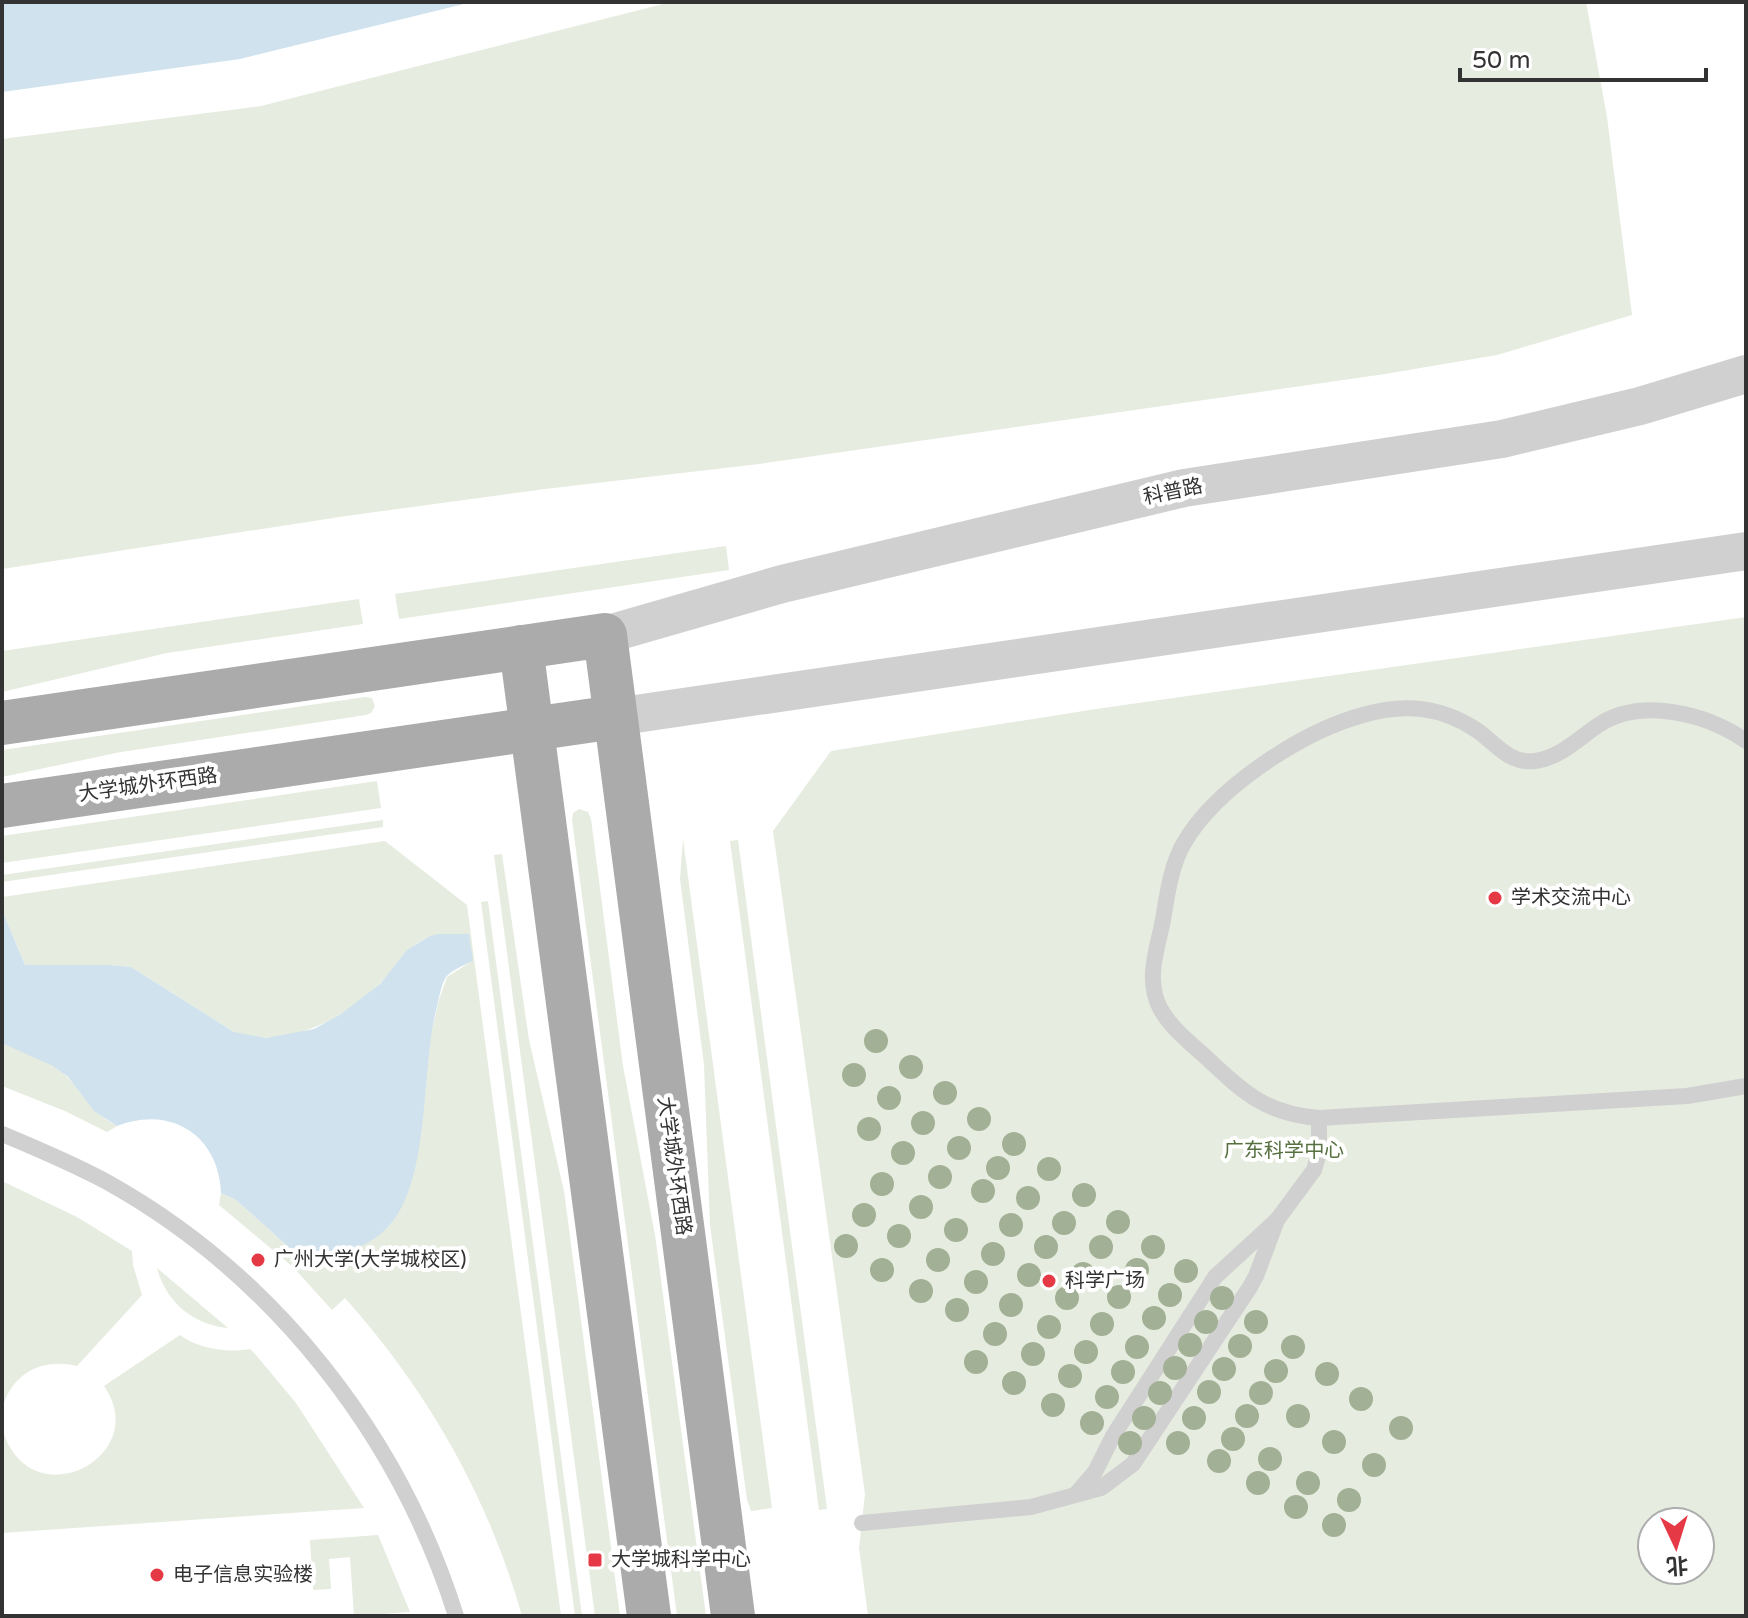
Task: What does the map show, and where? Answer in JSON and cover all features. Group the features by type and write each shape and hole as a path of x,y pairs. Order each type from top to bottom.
{"main road":[{"path":"2,723 605,635"},
{"name":"大学城外环西路","path":"605,635 733,1616"},
{"path":"521,647 649,1616"},
{"name":"大学城外环西路","path":"2,806 615,717"}],"street":[{"name":"科普路","path":"605,635 782,584 1184,488 1502,439 1625,410 1746,374"},
{"path":"615,717 1746,551"}],"lane":[{"path":"1746,741 1725,727 1705,719 1648,711 1601,723 1556,754 1531,762 1507,755 1479,732 1435,710 1411,706 1360,715 1314,735 1266,763 1215,803 1182,846 1173,870 1153,964 1155,993 1159,1006 1170,1021 1252,1098 1274,1110 1297,1116 1319,1118 1700,1095 1746,1086"},
{"path":"1077,1493 1095,1472 1113,1436 1215,1277 1277,1220 1314,1170 1319,1153 1319,1118"},
{"path":"2,1134 108,1183 160,1216 217,1258 298,1337 358,1412 387,1458 432,1547 456,1616"},
{"path":"862,1523 1018,1509 1053,1502 1111,1483 1133,1464 1256,1276 1277,1220"}],"green space":[{"path":"671,2 1586,2 1607,117 1632,315 1497,355 1385,374 759,464 346,516 2,569 2,139 261,106"},
{"path":"726,546 729,570 399,619 395,594"},
{"path":"359,599 363,624 167,653 2,692 2,651"},
{"name":"广东科学中心","path":"1746,617 1746,1616 868,1616 859,1548 865,1494 773,831 831,751 1096,709"},
{"path":"372,698 375,706 366,715 121,752 2,777 2,750"},
{"path":"377,781 381,808 2,863 2,836"},
{"path":"579,809 588,812 591,819 623,1066 655,1235 706,1616 677,1616 572,820 573,813"},
{"path":"383,820 383,827 2,882 2,875"},
{"path":"683,839 772,1508 751,1511 710,1225 704,1065 680,879"},
{"path":"738,840 827,1509 819,1510 730,841"},
{"path":"385,841 467,905 561,1616 522,1616 492,1529 473,1487 429,1408 375,1333 345,1298 332,1310 293,1267 219,1205 221,1193 236,1200 311,1267 378,1235 388,1227 403,1203 420,1130 430,1039 439,1000 447,977 472,961 428,937 408,951 370,993 335,1017 295,1034 253,1037 234,1032 131,967 25,965 2,910 2,897"},
{"path":"502,854 529,1040 564,1191 620,1616 595,1616 494,855"},
{"path":"488,901 582,1616 575,1616 481,902"},
{"path":"2,1043 54,1066 95,1110 117,1126 107,1132 2,1086"},
{"path":"2,1181 77,1217 132,1251 142,1295 77,1366 52,1364 29,1371 12,1387 2,1410"},
{"path":"157,1268 228,1328 203,1322 183,1310 167,1291"},
{"path":"180,1335 214,1349 250,1349 296,1403 364,1508 2,1533 2,1428 16,1456 36,1471 59,1475 82,1469 101,1455 113,1436 115,1412 104,1386"},
{"path":"378,1535 410,1612 354,1616 350,1557 329,1559 331,1589 313,1590 310,1540"}],"water":[{"path":"2,2 472,2 240,59 2,92"},
{"path":"2,910 25,965 131,967 234,1032 266,1038 314,1029 341,1014 380,984 407,950 428,937 469,934 473,961 449,974 441,988 432,1032 418,1154 401,1208 387,1228 361,1246 311,1267 236,1200 221,1193 211,1155 188,1130 155,1119 117,1126 94,1111 68,1077 53,1066 2,1043"}],"place":[{"name":"学术交流中心","path":"1495,898"},
{"name":"广州大学(大学城校区)","path":"258,1260"},
{"name":"科学广场","path":"1049,1281"},
{"name":"大学城科学中心","path":"595,1560"},
{"name":"电子信息实验楼","path":"157,1575"}]}
